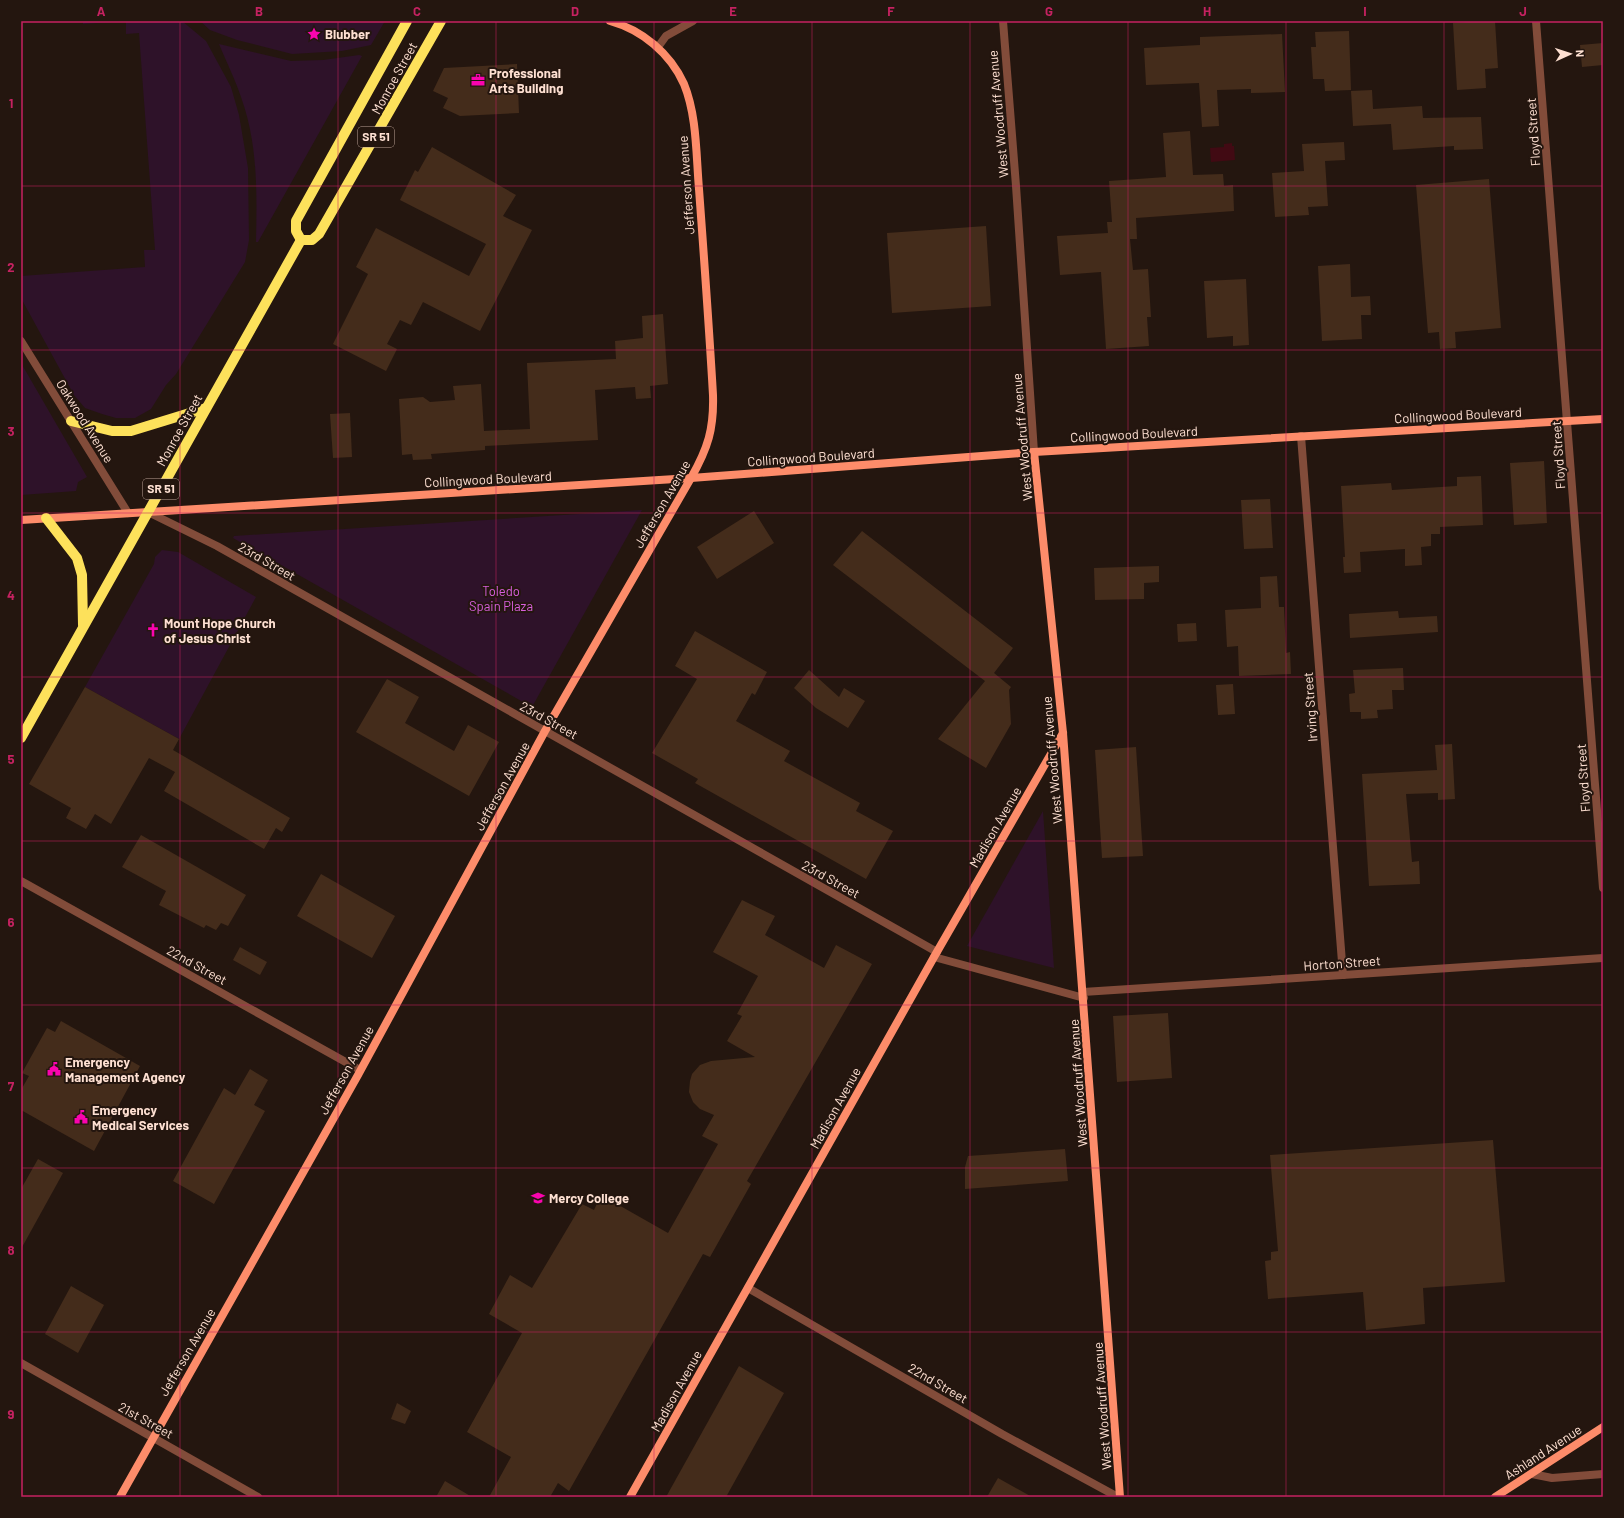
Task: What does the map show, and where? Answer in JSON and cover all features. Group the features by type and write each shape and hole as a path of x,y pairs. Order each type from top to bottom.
{"main road":[{"name":"Monroe Street","path":"301,240 296,231 296,221 408,21"},
{"name":"Monroe Street","path":"301,240 312,240 319,234 441,21"},
{"name":"Monroe Street","path":"21,738 301,240"},
{"path":"71,422 112,431 131,431 206,408"},
{"path":"46,518 77,558 82,575 83,626"}],"street":[{"name":"Jefferson Avenue","path":"120,1497 360,1070 545,732 702,460 709,440 713,414 697,167 690,104 684,83 674,66 658,47 636,31 610,21"},
{"path":"658,47 666,36 693,21"},
{"name":"West Woodruff Avenue","path":"1003,21 1034,452 1063,733 1119,1497"},
{"name":"Floyd Street","path":"1536,21 1603,888"},
{"name":"Oakwood Avenue","path":"21,341 128,513"},
{"name":"Collingwood Boulevard","path":"21,520 691,478 1034,452 1603,419"},
{"name":"Irving Street","path":"1301,436 1342,975"},
{"name":"23rd Street","path":"148,512 217,546 936,954 1083,995"},
{"name":"Madison Avenue","path":"630,1497 936,954 1063,733"},
{"name":"22nd Street","path":"21,881 360,1070"},
{"name":"Horton Street","path":"1083,995 1342,975 1603,958"},
{"name":"22nd Street","path":"748,1288 996,1430 1119,1497"},
{"name":"21st Street","path":"21,1363 258,1497"},
{"name":"Ashland Avenue","path":"1495,1497 1603,1427"},
{"path":"1532,1474 1552,1478 1603,1474"}],"green space":[{"path":"83,21 126,21 83,24"},
{"path":"126,21 182,21 206,41 231,87 239,115 248,168 249,240 245,262 176,374 166,385 151,409 135,418 116,418 85,408 74,395 21,298 21,276 145,267 144,250 155,250 139,33 126,34"},
{"path":"200,21 385,21 371,45 342,51 292,54 237,40 210,30"},
{"path":"219,44 291,61 323,60 359,55 362,56 258,242 256,242 256,187 251,132 239,90"},
{"path":"21,363 87,477 78,482 76,491 21,495"},
{"name":"Toledo Spain Plaza","path":"642,510 532,707 233,538 234,536"},
{"path":"162,550 178,552 256,597 179,739 85,687 154,564 155,557"},
{"path":"1043,811 1054,968 967,946"}],"shaded area":[{"path":"1232,143 1232,146 1234,146 1235,160 1211,162 1210,148 1224,147 1224,144"}],"building":[{"path":"1495,21 1498,68 1485,69 1486,88 1457,90 1453,23"},
{"path":"1349,31 1351,90 1325,91 1324,79 1313,79 1311,47 1316,47 1315,32"},
{"path":"1282,34 1285,92 1251,93 1251,89 1217,90 1219,126 1202,127 1199,83 1146,85 1144,48 1200,45 1200,37"},
{"path":"1603,43 1603,65 1582,67 1580,45"},
{"name":"Professional Arts Building","path":"517,64 519,113 460,116 443,108 448,98 433,91 444,68"},
{"path":"1372,90 1373,109 1422,106 1423,118 1481,117 1483,149 1454,150 1454,146 1393,150 1391,124 1353,126 1351,91"},
{"path":"1190,131 1193,175 1223,174 1224,186 1233,185 1234,211 1136,218 1137,239 1130,239 1133,270 1148,269 1151,317 1147,317 1149,346 1106,349 1101,272 1060,275 1057,236 1108,233 1107,222 1112,222 1109,181 1166,177 1163,133"},
{"path":"1344,142 1345,160 1325,161 1328,206 1308,207 1309,215 1275,217 1272,173 1304,171 1302,144"},
{"path":"432,147 516,195 503,216 532,230 480,331 423,302 411,325 400,320 387,344 397,349 386,371 333,344 368,274 356,267 376,228 469,276 486,244 400,200 415,170 418,172"},
{"path":"1489,179 1501,328 1455,332 1456,348 1440,349 1439,332 1428,333 1416,185"},
{"path":"986,226 991,306 892,313 887,233"},
{"path":"1350,264 1351,297 1370,296 1371,315 1361,315 1362,339 1322,341 1318,266"},
{"path":"1246,279 1249,345 1233,346 1233,336 1207,338 1204,281"},
{"path":"663,314 668,384 650,386 651,398 636,399 635,387 595,390 598,440 485,446 485,450 431,454 432,459 413,460 412,454 402,455 399,399 423,397 430,402 455,400 453,386 481,384 484,431 530,429 527,363 616,359 615,341 643,338 642,316"},
{"path":"350,413 352,457 333,458 330,414"},
{"path":"1544,461 1547,523 1514,525 1510,463"},
{"path":"1481,476 1483,525 1440,527 1440,534 1431,534 1431,546 1421,547 1422,565 1405,566 1405,549 1360,552 1361,572 1344,573 1343,557 1345,557 1341,486 1391,483 1392,490 1457,486 1457,477"},
{"path":"1270,499 1273,548 1244,549 1241,500"},
{"path":"754,511 774,543 717,579 697,547"},
{"path":"862,531 1013,648 994,673 1011,687 1009,690 1011,724 986,768 938,739 985,681 833,565"},
{"path":"1159,566 1159,582 1144,583 1144,599 1095,600 1094,568"},
{"path":"1277,576 1279,607 1284,607 1286,653 1290,652 1291,674 1239,676 1238,646 1227,647 1225,610 1261,608 1260,577"},
{"path":"1398,611 1399,618 1437,616 1438,632 1350,638 1349,614"},
{"path":"1196,623 1197,641 1178,642 1177,624"},
{"path":"695,631 767,672 755,695 752,693 736,721 790,751 784,761 860,803 856,811 893,831 866,879 695,783 698,779 652,753 697,679 675,666"},
{"path":"1403,668 1404,690 1392,690 1393,709 1377,710 1378,718 1361,719 1361,712 1350,712 1349,694 1355,693 1353,670"},
{"path":"809,670 839,697 844,688 865,701 848,728 816,708 794,688"},
{"path":"387,679 419,697 405,723 454,751 468,725 499,742 469,796 356,732"},
{"path":"1233,684 1235,714 1218,715 1216,685"},
{"path":"85,687 179,739 173,750 290,818 282,832 276,828 264,849 164,791 175,772 149,758 111,824 95,814 86,829 66,818 71,808 29,784"},
{"path":"1452,744 1455,799 1438,800 1438,793 1406,794 1412,862 1419,861 1420,884 1369,886 1362,774 1437,770 1435,745"},
{"path":"1136,747 1143,856 1102,858 1095,750"},
{"path":"141,835 246,895 228,926 221,923 216,930 206,925 204,928 159,905 166,891 122,867"},
{"path":"321,874 395,916 372,958 297,916"},
{"path":"742,900 775,916 765,935 824,968 836,945 872,964 747,1181 751,1184 710,1257 703,1254 569,1491 558,1483 550,1497 489,1497 511,1457 467,1432 522,1333 489,1314 510,1275 532,1288 582,1204 594,1210 601,1195 668,1233 718,1144 702,1136 714,1115 700,1109 693,1102 689,1092 692,1074 700,1065 711,1061 755,1057 727,1041 742,1016 737,1014 758,976 713,952"},
{"path":"240,947 267,962 260,975 233,960"},
{"path":"1168,1013 1172,1078 1117,1082 1113,1016"},
{"path":"61,1021 140,1066 94,1151 21,1110 21,1090 29,1076 22,1073 47,1028 55,1032"},
{"path":"250,1069 268,1080 254,1105 265,1111 214,1204 173,1181 224,1088 235,1095"},
{"path":"1493,1140 1505,1282 1423,1288 1425,1324 1366,1330 1363,1292 1268,1299 1265,1261 1271,1260 1271,1252 1278,1251 1270,1155"},
{"path":"1065,1149 1068,1181 965,1189 965,1167 968,1156"},
{"path":"38,1159 63,1173 21,1249 21,1189"},
{"path":"71,1286 104,1305 78,1353 45,1334"},
{"path":"739,1366 784,1393 726,1497 666,1497"},
{"path":"397,1403 411,1411 405,1424 391,1419"},
{"path":"998,1478 1032,1497 987,1497"},
{"path":"445,1481 472,1497 436,1497"}],"place":[{"name":"Blubber","path":"314,34"},
{"name":"Professional Arts Building","path":"478,80"},
{"name":"Mount Hope Church of Jesus Christ","path":"153,630"},
{"name":"Emergency Management Agency","path":"54,1069"},
{"name":"Emergency Medical Services","path":"81,1117"},
{"name":"Mercy College","path":"538,1198"}]}
